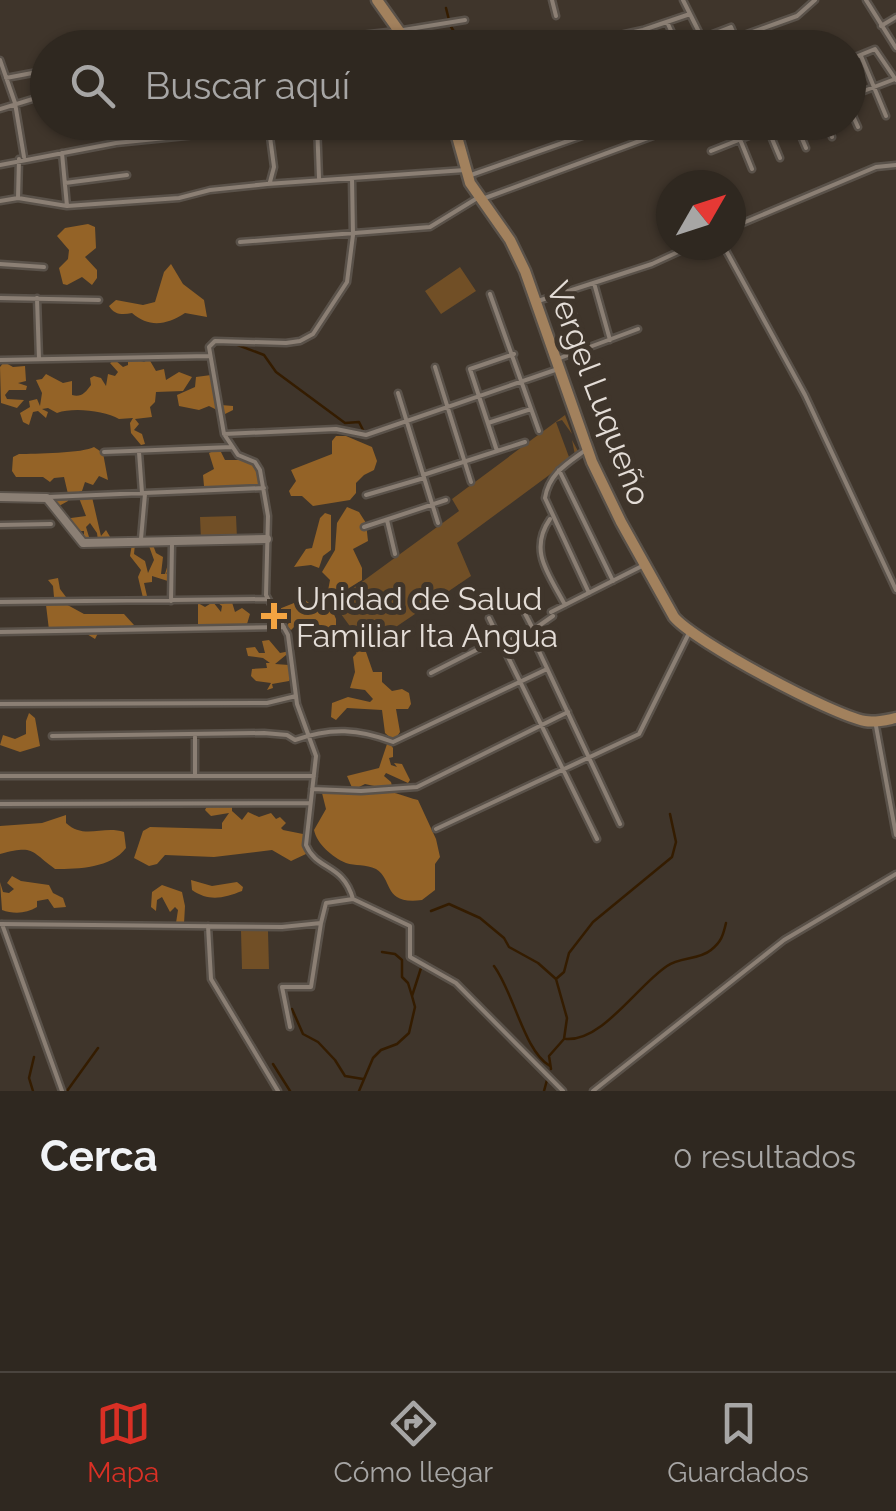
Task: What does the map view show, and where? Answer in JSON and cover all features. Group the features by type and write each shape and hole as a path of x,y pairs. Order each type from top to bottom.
{"main road":[{"path":"377,0 396,30"},
{"name":"Vergel Luqueño","path":"457,140 466,173 514,248 538,301 587,449 669,611 689,632 839,712 875,722 896,718"}],"street":[{"path":"552,0 556,16"},
{"path":"683,0 698,30"},
{"path":"758,30 797,16 815,0"},
{"path":"866,0 896,48"},
{"path":"635,30 690,14"},
{"path":"881,26 896,18"},
{"path":"403,30 465,20"},
{"path":"667,22 671,30"},
{"path":"866,53 875,49 896,80 866,90"},
{"path":"0,60 14,104 22,159 18,198"},
{"path":"866,69 886,116"},
{"path":"4,80 30,74"},
{"path":"0,108 30,101"},
{"path":"0,164 138,140"},
{"path":"270,140 274,167 270,184"},
{"path":"318,140 319,180"},
{"path":"0,202 18,198 67,206 179,198 210,190 270,184 466,173 567,140"},
{"path":"240,242 430,227 480,198 641,140"},
{"path":"711,151 740,140 752,169"},
{"path":"772,140 780,158"},
{"path":"803,140 806,148"},
{"path":"62,153 67,206"},
{"path":"746,222 876,167 896,165"},
{"path":"65,183 127,175"},
{"path":"352,178 353,235 346,288 313,334 286,343 216,341 209,345 224,434 240,456 257,464 264,488 268,516 264,573 267,600 288,635 296,696 316,756 305,828 307,850 340,874 353,899"},
{"path":"538,301 661,260"},
{"path":"731,260 806,396 896,590"},
{"path":"0,264 44,267"},
{"path":"594,283 610,340"},
{"path":"566,291 584,349"},
{"path":"490,294 539,431"},
{"path":"0,298 99,300"},
{"path":"37,298 39,359"},
{"path":"224,434 336,429 366,435 523,380 584,349 638,330"},
{"path":"498,451 470,370 514,354"},
{"path":"0,360 210,356"},
{"path":"435,367 472,482"},
{"path":"398,392 438,523"},
{"path":"488,423 532,408"},
{"path":"366,495 525,442"},
{"path":"104,452 232,446"},
{"path":"587,449 559,470 549,481 545,494 550,514 589,593"},
{"path":"139,451 144,492 141,544"},
{"path":"559,470 613,581"},
{"path":"0,497 264,488"},
{"path":"44,497 82,543 267,539"},
{"path":"364,527 446,500"},
{"path":"550,514 540,533 540,554 564,605"},
{"path":"386,520 395,554"},
{"path":"0,525 51,524"},
{"path":"171,602 172,544"},
{"path":"431,673 500,641 532,631 564,605 644,565"},
{"path":"517,598 620,824"},
{"path":"0,602 267,600"},
{"path":"489,618 597,839"},
{"path":"0,632 284,627"},
{"path":"436,829 642,732 689,632"},
{"path":"52,736 264,734 287,735 295,740 324,732 373,733 394,742 547,669"},
{"path":"0,704 277,703 296,696"},
{"path":"312,789 417,787 568,712"},
{"path":"875,722 896,834"},
{"path":"195,736 196,776"},
{"path":"0,776 314,776"},
{"path":"0,804 309,803"},
{"path":"592,1091 784,940 896,874"},
{"path":"290,1027 282,987 312,986 326,902 353,899 410,926 410,957 456,983 564,1091"},
{"path":"62,1091 1,924 282,927 321,923"},
{"path":"208,926 211,979 278,1091"}],"shaded area":[{"path":"88,224 95,227 96,248 85,257 97,270 97,278 92,285 82,277 63,284 59,268 68,259 69,250 57,236 65,228"},
{"path":"171,264 183,284 204,300 207,317 185,313 172,320 151,323 132,313 119,314 111,309 109,306 116,300 143,305 155,302 164,272"},
{"path":"460,267 476,291 441,314 425,291"},
{"path":"149,359 156,371 164,369 166,380 179,372 192,377 183,391 156,392 150,407 152,417 135,419 139,424 134,430 142,434 145,444 141,445 131,433 133,418 119,419 80,410 57,413 48,408 42,409 48,412 46,418 38,411 33,412 29,425 23,422 20,413 30,407 29,401 37,399 40,406 42,393 36,380 46,374 63,383 72,381 72,395 78,396 89,388 94,376 106,386 108,374 115,376 118,372 110,363 115,360 123,367 128,360"},
{"path":"4,362 13,367 25,366 26,381 18,383 27,386 26,390 9,390 5,395 7,399 24,400 17,408 1,403 0,367"},
{"path":"211,375 217,382 214,389 221,405 233,406 233,410 225,414 221,407 199,410 179,406 177,395 195,387 196,377"},
{"path":"565,415 572,434 562,420 556,422 569,457 575,455 572,440 579,453 457,543 471,576 356,654 357,636 333,603 459,511 452,499"},
{"path":"336,436 372,447 377,461 374,470 356,483 356,493 350,500 313,506 302,496 291,496 289,491 296,481 291,470 332,454"},
{"path":"94,447 103,453 108,480 99,476 93,485 85,482 82,491 69,495 68,501 59,506 55,505 55,498 68,494 64,477 50,482 43,477 16,477 12,471 13,457 19,454"},
{"path":"219,448 225,460 252,460 263,483 250,487 204,486 203,475 214,469 209,453"},
{"path":"92,497 101,536 106,530 112,540 98,541 90,523 86,527 89,537 84,539 84,531 77,531 70,522 71,518 86,516 79,498"},
{"path":"347,507 359,512 366,523 368,541 353,549 362,568 362,580 328,601 336,619 336,634 318,624 314,631 303,631 296,625 291,630 287,626 290,621 284,621 279,609 304,599 309,603 305,613 316,610 317,596 327,596 330,580 322,572 335,550 337,523"},
{"path":"325,513 331,515 331,550 323,556 319,568 294,567 306,549 312,548"},
{"path":"236,516 237,538 201,540 200,517"},
{"path":"132,544 134,554 145,561 148,573 154,560 149,546 153,545 163,557 161,574 165,574 168,564 173,569 166,573 171,582 152,576 152,582 144,583 144,602 138,577 141,570 130,556"},
{"path":"58,578 66,597 62,602 84,614 124,614 134,625 114,627 104,633 100,629 95,639 82,631 49,630 46,605 61,601 54,597 48,580"},
{"path":"231,599 235,612 242,608 250,614 247,624 198,625 198,603 205,607 213,602 221,612 218,603"},
{"path":"269,640 280,653 290,651 290,656 275,664 289,665 293,672 289,681 272,684 273,688 267,690 271,683 256,681 251,676 252,669 267,668 266,663 270,663 248,656 246,648 255,647 259,653 265,653 262,641"},
{"path":"360,650 366,652 373,672 382,672 382,682 392,691 402,689 409,693 408,709 396,709 400,732 394,741 385,733 382,710 347,708 336,720 331,717 332,703 348,697 370,702 373,699 365,690 350,688 355,672 353,657"},
{"path":"29,713 35,718 40,746 20,752 0,745 3,735 15,739 26,734"},
{"path":"388,741 393,748 391,765 402,764 408,783 386,773 393,790 365,784 353,790 347,776 379,768"},
{"path":"337,788 348,794 380,790 418,800 440,857 435,864 435,890 422,900 400,899 376,869 346,863 326,850 314,830 326,809 322,793"},
{"path":"208,804 232,805 232,811 242,820 248,812 259,817 271,813 276,819 280,817 286,823 283,830 303,834 306,854 291,861 272,850 214,857 165,855 149,866 134,858 143,831 150,827 222,829 229,813 211,816 205,810"},
{"path":"66,815 66,823 80,831 124,832 126,848 112,860 74,869 55,869 26,850 0,854 0,826 42,823"},
{"path":"12,876 49,885 53,893 63,898 66,907 54,908 48,899 37,901 37,907 24,912 2,910 0,882 3,892 9,893 14,889 7,883"},
{"path":"191,880 212,886 237,882 243,887 242,891 223,897 211,897 192,890"},
{"path":"162,885 182,892 184,924 176,923 178,910 175,907 170,912 162,897 157,900 156,911 151,907 152,892"},
{"path":"241,931 268,931 269,969 242,969"}],"waterway":[{"path":"446,8 449,20"},
{"path":"450,25 453,30"},
{"path":"235,344 264,355 276,372 345,423 359,422 363,430"},
{"path":"556,979 564,972 569,953 593,922 672,857 676,842 670,814"},
{"path":"431,911 449,904 480,918 509,947 538,963 556,979 567,1018 564,1039 549,1056 551,1069"},
{"path":"566,1039 580,1037 606,1022 667,966 711,950 726,923"},
{"path":"382,952 402,960 402,977 412,996"},
{"path":"494,966 533,1048 550,1066"},
{"path":"359,1091 373,1058 409,1033 415,1007 412,996 421,968"},
{"path":"292,1009 303,1034 318,1042 345,1076 363,1079"},
{"path":"67,1091 98,1048"},
{"path":"33,1091 29,1078 34,1057"},
{"path":"273,1064 290,1091"},
{"path":"544,1091 547,1080"}],"place":[{"name":"Unidad de Salud Familiar Ita Angua","path":"274,616"}]}
